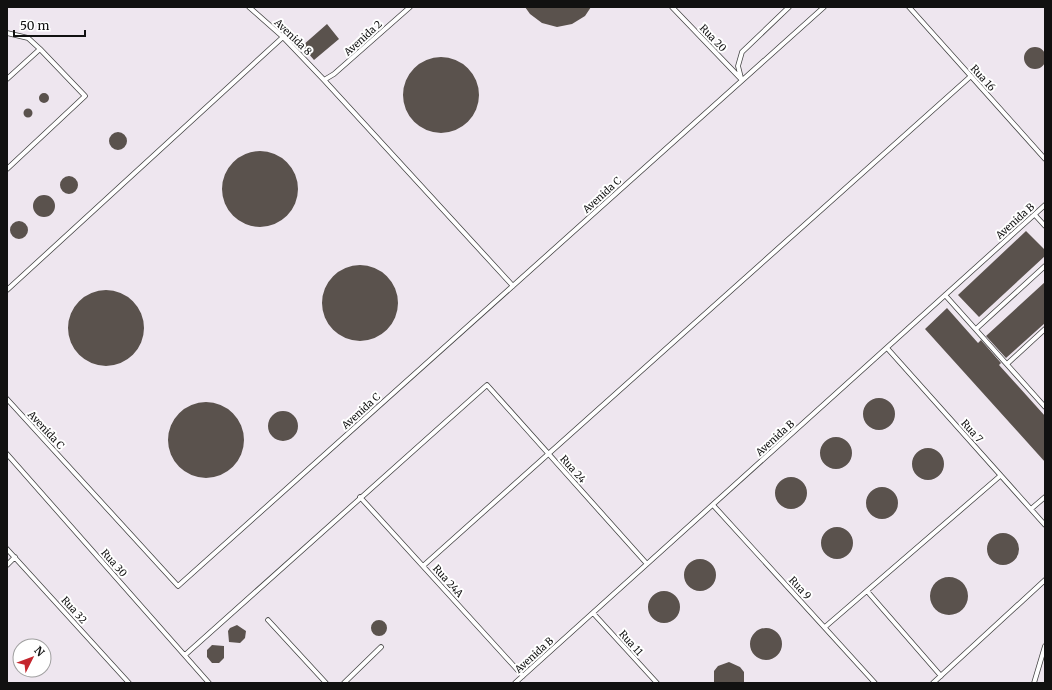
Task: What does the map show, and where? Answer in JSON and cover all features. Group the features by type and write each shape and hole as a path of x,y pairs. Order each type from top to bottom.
{"lane":[{"name":"Avenida 8","path":"249,7 283,37 324,80 513,286"},
{"name":"Avenida 2","path":"324,80 334,74 410,7"},
{"name":"Rua 20","path":"672,7 742,80"},
{"path":"742,80 738,66 742,52 789,7"},
{"name":"Avenida C","path":"7,399 178,586 824,7"},
{"name":"Rua 16","path":"909,7 1045,159"},
{"path":"7,34 28,38 85,96 7,169"},
{"path":"7,290 283,37"},
{"path":"7,79 40,49"},
{"path":"423,566 549,455 971,76"},
{"name":"Avenida B","path":"515,683 1045,205"},
{"path":"1035,215 1045,226"},
{"path":"976,329 1045,266"},
{"path":"945,295 1045,407"},
{"path":"1007,364 1045,329"},
{"name":"Rua 7","path":"887,348 1045,525"},
{"name":"Rua 24","path":"360,497 487,385 647,564"},
{"name":"Rua 30","path":"7,454 209,683"},
{"path":"825,627 1000,476"},
{"path":"185,655 360,497"},
{"name":"Rua 24A","path":"360,497 523,676"},
{"path":"1031,509 1045,497"},
{"name":"Rua 9","path":"713,505 875,683"},
{"name":"Rua 32","path":"7,549 129,683"},
{"path":"7,564 15,557"},
{"path":"933,683 1045,580"},
{"path":"867,591 941,676"},
{"name":"Rua 11","path":"593,613 657,683"},
{"path":"268,620 326,683"},
{"path":"1034,683 1045,646"},
{"path":"344,683 381,647"}],"shaded area":[{"path":"7,7 1045,7 1045,683 7,683"}],"building":[{"path":"525,7 591,7 585,16 572,24 557,27 542,23 530,14"},
{"path":"327,24 339,39 314,60 302,46"},
{"path":"1035,47 1043,50 1046,58 1043,66 1035,69 1027,66 1024,58 1027,50"},
{"path":"434,57 448,57 462,63 473,74 479,88 479,102 476,110 468,122 462,127 448,133 434,133 420,127 409,116 403,102 403,88 409,74 420,63"},
{"path":"42,93 46,93 48,94 48,102 42,103 39,100 39,96"},
{"path":"28,108 33,113 28,118 23,113"},
{"path":"118,132 124,135 127,141 124,147 118,150 112,147 109,141 112,135"},
{"path":"253,151 267,151 281,157 292,168 298,182 298,196 295,204 287,216 281,221 267,227 253,227 239,221 228,210 222,196 222,182 228,168 239,157"},
{"path":"69,176 75,179 78,185 75,191 69,194 63,191 60,185 63,179"},
{"path":"40,195 48,195 55,202 55,210 48,217 40,217 33,210 33,202"},
{"path":"19,221 25,224 28,230 25,236 19,239 13,236 10,230 13,224"},
{"path":"1026,231 1045,250 1045,256 979,317 958,295"},
{"path":"353,265 367,265 381,271 392,282 398,296 398,310 395,318 387,330 381,335 367,341 353,341 339,335 328,324 322,310 322,296 328,282 339,271"},
{"path":"1045,282 1045,323 1006,358 986,336"},
{"path":"99,290 113,290 127,296 138,307 144,321 144,335 141,343 133,355 127,360 113,366 99,366 85,360 74,349 68,335 68,321 74,307 85,296"},
{"path":"947,308 978,343 981,340 1001,363 999,365 1045,416 1045,462 925,329"},
{"path":"879,398 885,399 892,405 895,414 894,420 888,427 879,430 873,429 866,423 863,414 864,408 870,401"},
{"path":"199,402 213,402 227,408 238,419 244,433 244,447 241,455 233,467 227,472 213,478 199,478 185,472 174,461 168,447 168,433 174,419 185,408"},
{"path":"283,411 294,415 298,426 294,437 283,441 272,437 268,426 272,415"},
{"path":"836,437 842,438 849,444 852,453 851,459 845,466 836,469 830,468 823,462 820,453 821,447 827,440"},
{"path":"928,448 934,449 941,455 944,464 943,470 937,477 928,480 922,479 915,473 912,464 913,458 919,451"},
{"path":"791,477 797,478 804,484 807,493 806,499 800,506 791,509 785,508 778,502 775,493 776,487 782,480"},
{"path":"882,487 888,488 895,494 898,503 897,509 891,516 882,519 876,518 869,512 866,503 867,497 873,490"},
{"path":"837,527 843,528 850,534 853,543 852,549 846,556 837,559 831,558 824,552 821,543 822,537 828,530"},
{"path":"1003,533 1009,534 1016,540 1019,549 1018,555 1012,562 1003,565 997,564 990,558 987,549 988,543 994,536"},
{"path":"700,559 706,560 713,566 716,575 715,581 709,588 700,591 694,590 687,584 684,575 685,569 691,562"},
{"path":"945,577 953,577 963,582 967,589 967,603 963,610 953,615 945,615 935,610 933,607 930,600 930,592 935,582 938,580"},
{"path":"664,591 670,592 677,598 680,607 679,613 673,620 664,623 658,622 651,616 648,607 649,601 655,594"},
{"path":"379,620 385,622 387,628 385,634 379,636 373,634 371,628 373,622"},
{"path":"237,625 246,631 245,638 240,643 229,642 228,631 230,628"},
{"path":"766,628 772,629 779,635 782,644 781,650 775,657 766,660 760,659 753,653 750,644 751,638 757,631"},
{"path":"212,645 224,646 224,658 219,663 212,663 207,657 207,650"},
{"path":"729,662 740,667 744,672 744,683 714,683 714,671 718,666"}]}
